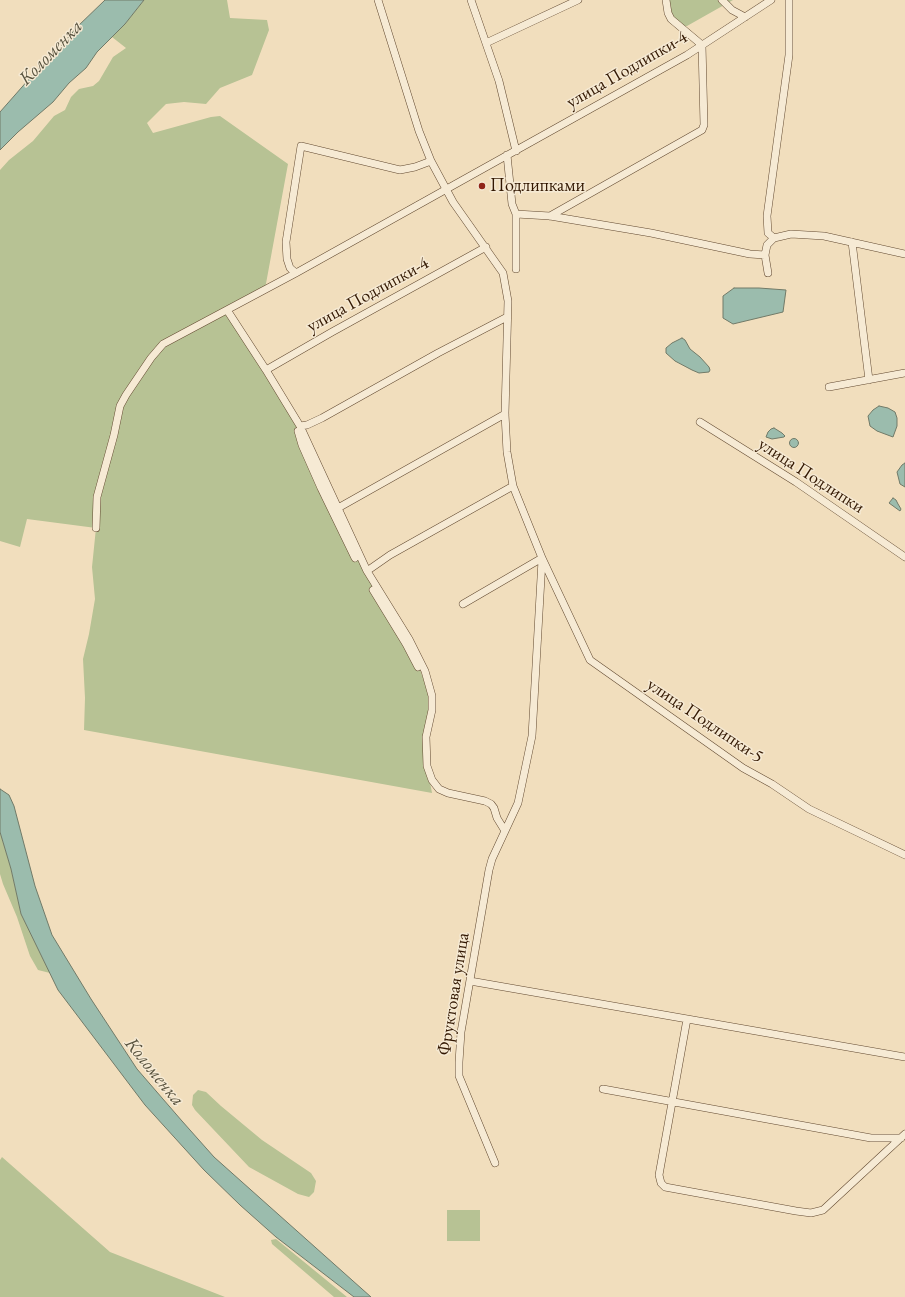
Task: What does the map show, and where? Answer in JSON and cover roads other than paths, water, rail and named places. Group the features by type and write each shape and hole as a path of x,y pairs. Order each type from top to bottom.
{"street":[{"path":"378,0 419,131 431,161 453,202 503,273 508,301 505,414 507,452 513,486 542,558 463,604"},
{"path":"471,0 499,81 516,151"},
{"path":"486,42 578,0"},
{"path":"666,0 671,19 702,45 771,0"},
{"path":"722,0 732,10 745,18"},
{"path":"774,238 768,233 767,216 789,55 789,0"},
{"name":"улица Подлипки-4","path":"96,528 97,497 114,435 120,406 151,358 163,344 296,273 516,151 687,55 702,45"},
{"name":"улица Подлипки-4","path":"550,216 702,130 704,125 702,45"},
{"path":"296,273 290,268 287,259 286,242 301,146 400,170 415,167 431,161"},
{"path":"507,155 512,204 516,214 516,269"},
{"path":"516,214 550,216 651,233 716,248 765,255"},
{"path":"768,273 765,255 767,245 774,238 791,234 824,236 905,254"},
{"path":"852,242 869,380"},
{"name":"улица Подлипки-4","path":"266,370 486,247"},
{"path":"227,310 266,370 297,423 367,571 410,639 425,671 432,696 432,710 426,737 427,766 432,780 439,788 448,793 485,801 491,804 505,831"},
{"path":"297,423 307,425 322,418 438,353 507,317"},
{"path":"829,387 905,373"},
{"path":"338,508 505,414"},
{"name":"улица Подлипки","path":"700,422 796,482 905,557"},
{"path":"297,423 302,445 334,516 368,582 406,644 432,696"},
{"path":"367,571 390,555 513,486"},
{"name":"Фруктовая улица","path":"495,1164 459,1076 461,1032 489,870 492,859 518,803 532,736 542,558"},
{"name":"улица Подлипки-5","path":"542,558 590,660 743,768 772,784 809,809 905,855"},
{"path":"470,980 905,1057"},
{"path":"687,1019 659,1175 661,1183 665,1187 796,1212 811,1213 823,1210 903,1136"},
{"path":"603,1089 871,1138 903,1136"}],"place":[{"name":"Подлипками","path":"482,186"}],"water label":[{"name":"Коломенка","path":"51,53"},
{"name":"Коломенка","path":"154,1072"}]}
